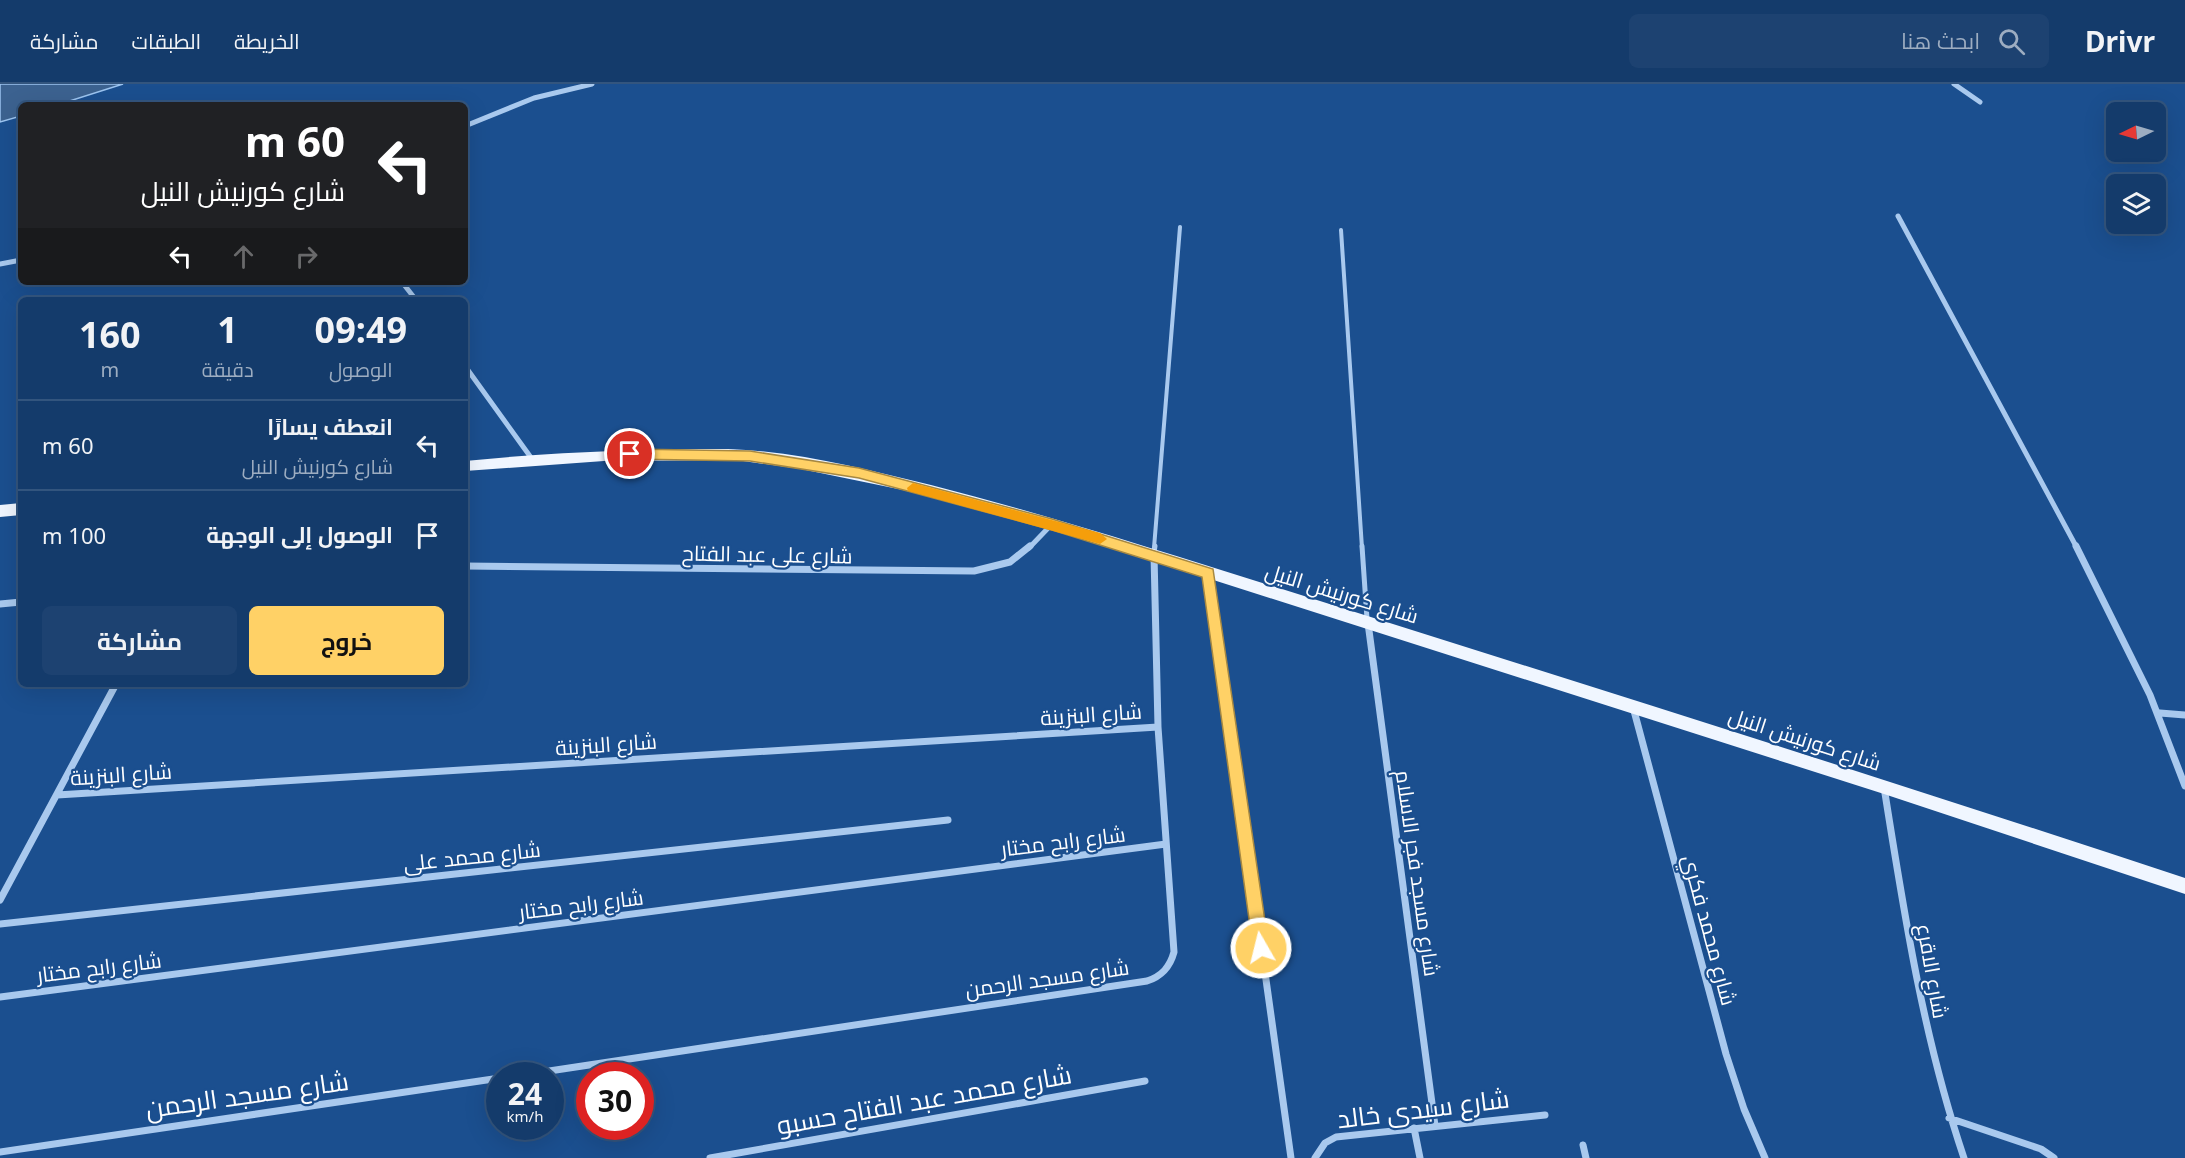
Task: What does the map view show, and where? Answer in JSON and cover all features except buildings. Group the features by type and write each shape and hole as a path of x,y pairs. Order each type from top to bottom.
{"main road":[{"name":"شارع كورنيش النيل","path":"468,466 532,459 630,454 750,456 859,473 1052,524 1154,555 1884,786 2185,886"},
{"path":"0,511 18,509"}],"street":[{"path":"468,125 534,98 592,84"},
{"path":"1954,84 1980,102"},
{"path":"1898,216 2040,478 2160,713 2185,786"},
{"path":"0,264 18,261"},
{"path":"404,285 414,297"},
{"path":"468,370 532,459"},
{"name":"شارع على عبد الفتاح","path":"468,566 974,571 989,569 1019,558 1052,524"},
{"name":"شارع مسجد الرحمن","path":"564,1069 1158,978 1172,962 1174,952 1158,727 1154,555"},
{"path":"1209,573 1291,1158"},
{"path":"0,604 18,602"},
{"name":"شارع مسجد فجر الاسلام","path":"1368,623 1435,1126"},
{"path":"0,900 114,687"},
{"name":"شارع محمد فكري","path":"1633,707 1726,1054 1744,1109 1765,1158"},
{"path":"2160,713 2185,715"},
{"name":"شارع البنزينة","path":"57,795 1158,727"},
{"name":"شارع الاقرع","path":"1884,786 1934,1064 1949,1118 1964,1158"},
{"name":"شارع محمد على","path":"0,924 948,820"},
{"name":"شارع رابح مختار","path":"0,997 1166,844"},
{"name":"شارع مسجد الرحمن","path":"0,1152 486,1080"},
{"name":"شارع محمد عبد الفتاح حسبو","path":"710,1158 1145,1081"},
{"name":"شارع سيدى خالد","path":"1316,1158 1325,1143 1336,1137 1545,1115"},
{"path":"1949,1118 2041,1149 2054,1158"},
{"path":"1414,1128 1420,1158"},
{"path":"1583,1145 1586,1158"}],"lane":[{"path":"1154,555 1180,227"},
{"path":"1341,230 1368,623"}],"water":[{"path":"0,84 123,84 66,102 18,102 18,117 0,122"}],"slow traffic":[{"path":"913,488 1052,524 1100,539"}],"route":[{"path":"630,454 750,456 859,473 1052,524 1209,573 1261,948"}]}
